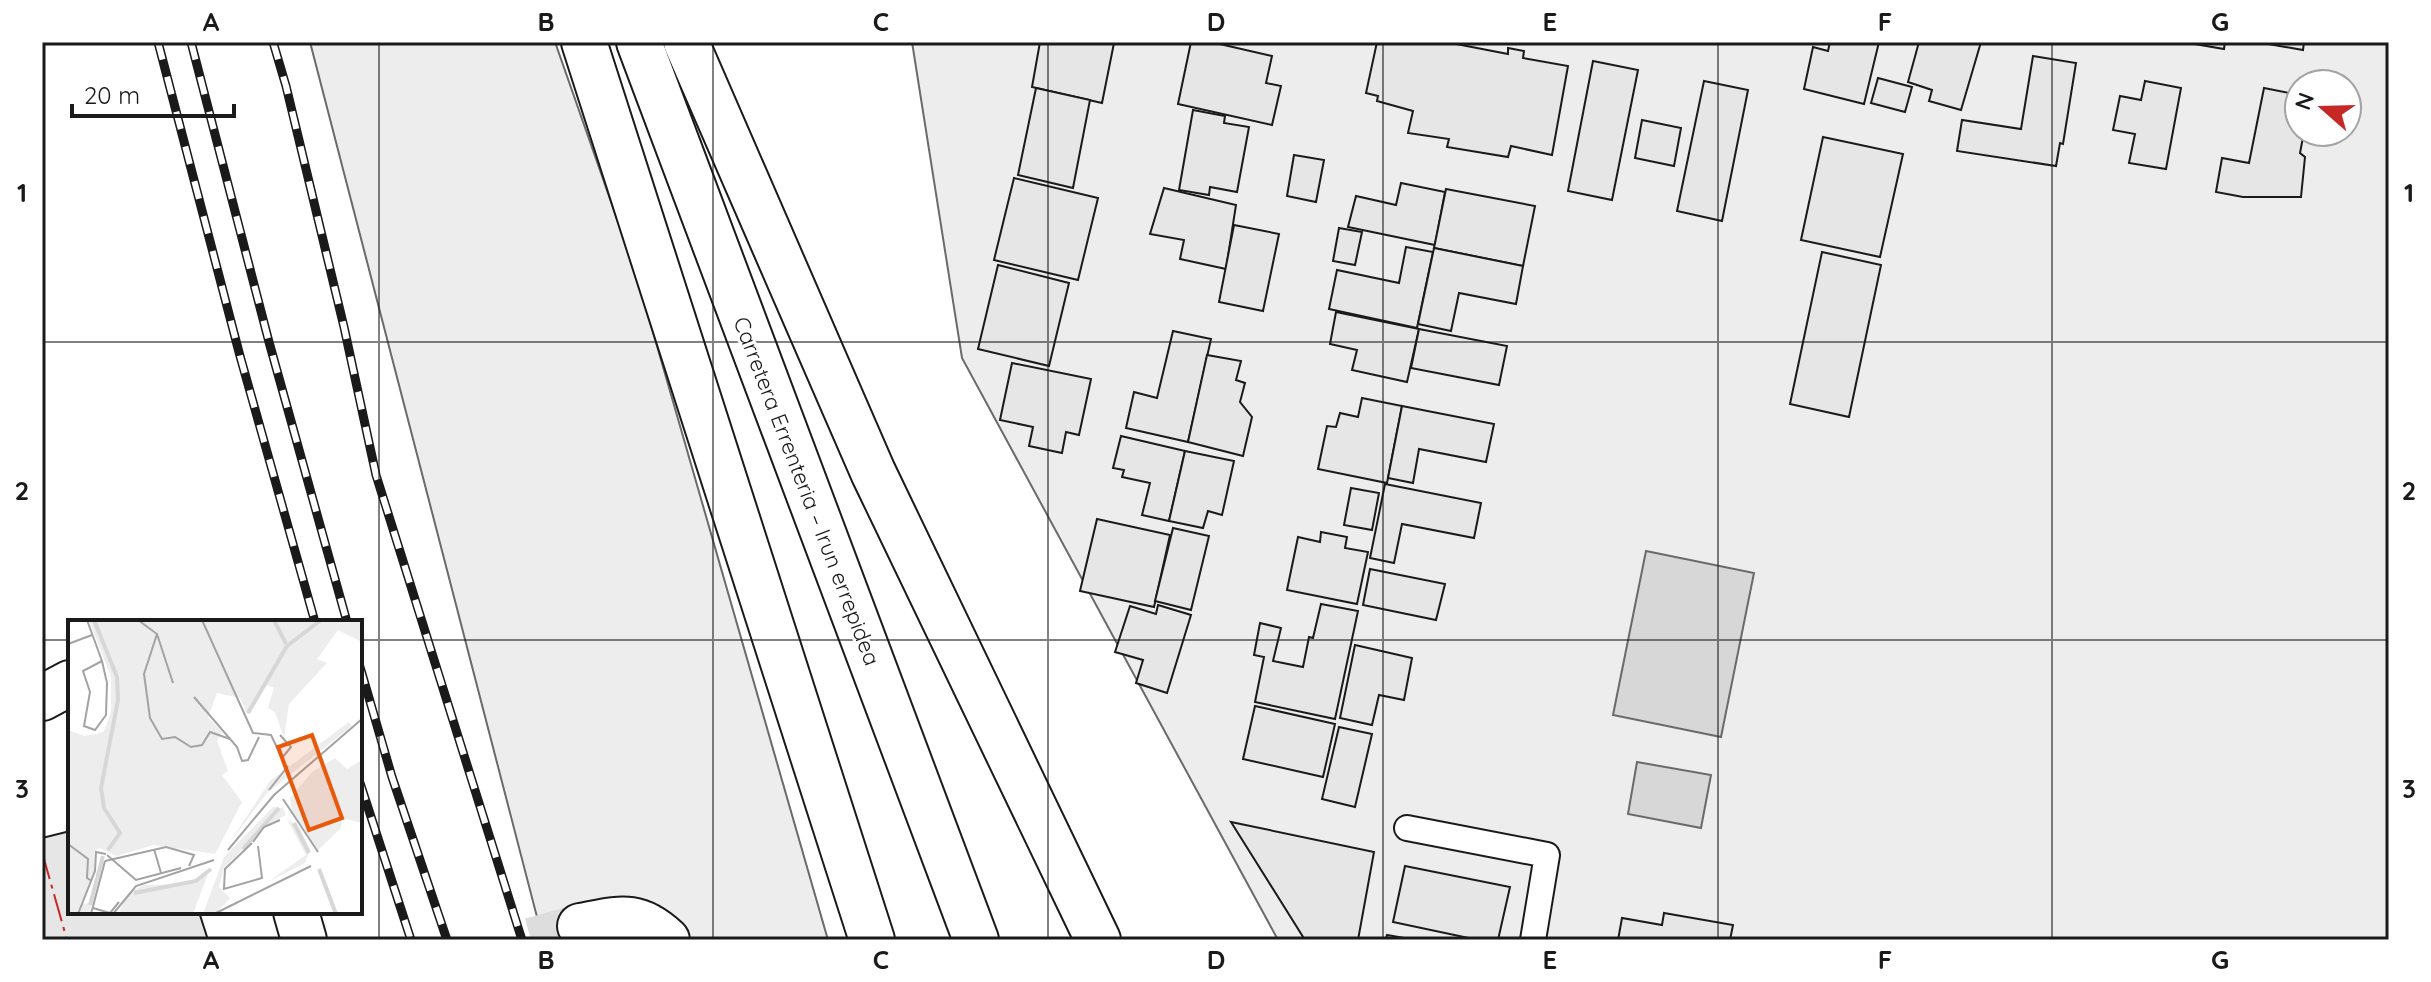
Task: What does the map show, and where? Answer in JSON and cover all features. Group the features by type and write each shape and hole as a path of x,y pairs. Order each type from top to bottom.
{"main road":[{"path":"584,42 872,940"},
{"name":"Carretera Errenteria – Irun errepidea","path":"639,42 976,940"},
{"path":"686,42 873,472 1098,940"},
{"path":"42,698 68,684"},
{"path":"297,914 304,940"},
{"path":"580,926 628,918 654,928 667,940"}],"lane":[{"path":"701,42 716,112"},
{"path":"1407,828 1547,855 1533,940"}],"shaded area":[{"path":"310,42 555,42 636,273 828,940 543,940"},
{"path":"912,42 2389,42 2389,940 1278,940 962,358"},
{"path":"1646,551 1754,573 1721,737 1613,715"},
{"path":"1637,762 1711,775 1701,828 1628,814"}],"building":[{"path":"1040,42 1114,43 1102,103 1032,87"},
{"path":"1191,42 1211,42 1272,56 1266,83 1281,86 1272,125 1178,104"},
{"path":"1377,42 1446,42 1508,54 1508,48 1524,51 1523,58 1568,66 1552,155 1511,146 1508,157 1447,147 1449,139 1408,133 1413,111 1377,101 1378,96 1366,93"},
{"path":"1830,42 1879,42 1864,104 1804,89 1813,47 1828,51"},
{"path":"1919,42 1981,42 1961,110 1929,101 1932,90 1908,82"},
{"path":"2183,42 2225,42 2224,49"},
{"path":"2257,42 2304,42 2303,50"},
{"path":"2033,56 2076,63 2063,144 2060,143 2056,166 1957,151 1962,120 2021,129"},
{"path":"1593,61 1638,70 1612,200 1568,191"},
{"path":"1878,78 1912,87 1905,112 1871,103"},
{"path":"1704,81 1748,90 1722,221 1677,211"},
{"path":"2145,81 2181,88 2166,169 2129,163 2135,134 2113,130 2120,96 2141,100"},
{"path":"1036,88 1090,100 1073,188 1018,175"},
{"path":"2264,88 2283,92 2283,148 2301,148 2300,153 2305,157 2301,197 2243,197 2216,192 2222,158 2249,163"},
{"path":"1193,110 1225,116 1224,123 1249,127 1237,192 1210,187 1209,195 1179,190"},
{"path":"1642,120 1681,128 1674,166 1635,158"},
{"path":"1823,137 1903,154 1880,257 1801,240"},
{"path":"1294,155 1324,160 1316,202 1287,196"},
{"path":"1014,178 1098,198 1078,280 994,260"},
{"path":"1401,183 1445,192 1435,245 1348,227 1356,196 1396,205"},
{"path":"1164,188 1236,205 1226,269 1180,259 1184,240 1150,234"},
{"path":"1446,189 1535,206 1523,266 1434,248"},
{"path":"1234,225 1279,234 1263,311 1219,302"},
{"path":"1339,228 1362,232 1355,265 1333,261"},
{"path":"1406,247 1433,252 1417,328 1329,309 1337,270 1399,283"},
{"path":"1434,248 1523,266 1516,304 1459,293 1451,331 1418,324"},
{"path":"1822,252 1881,265 1849,417 1790,404"},
{"path":"998,265 1069,283 1049,366 978,349"},
{"path":"1336,312 1419,329 1407,382 1352,370 1357,350 1330,344"},
{"path":"1419,329 1507,346 1499,385 1411,368"},
{"path":"1173,331 1211,339 1188,442 1126,428 1134,392 1157,398"},
{"path":"1207,355 1241,361 1236,380 1245,383 1240,402 1252,417 1243,456 1188,442"},
{"path":"1012,363 1091,379 1079,435 1066,432 1062,453 1029,446 1033,427 1000,420"},
{"path":"1362,398 1402,406 1387,483 1318,469 1327,426 1336,427 1340,413 1358,417"},
{"path":"1402,406 1494,424 1486,462 1419,449 1413,483 1388,478"},
{"path":"1121,436 1185,451 1169,521 1142,515 1150,483 1122,477 1124,470 1113,468"},
{"path":"1185,451 1234,461 1222,515 1208,511 1203,528 1169,521"},
{"path":"1385,484 1481,503 1474,538 1402,524 1394,563 1370,558"},
{"path":"1351,488 1379,493 1372,530 1344,525"},
{"path":"1097,519 1170,535 1154,607 1080,591"},
{"path":"1173,528 1209,536 1191,610 1155,601"},
{"path":"1321,532 1347,537 1345,548 1368,552 1357,604 1287,590 1298,537 1320,542"},
{"path":"1370,569 1445,584 1436,620 1363,605"},
{"path":"1321,604 1358,611 1335,719 1255,702 1264,657 1254,655 1260,623 1281,628 1273,661 1303,667 1309,637 1313,638"},
{"path":"1158,605 1191,615 1167,693 1136,683 1143,660 1115,652 1130,606 1156,614"},
{"path":"1355,645 1412,658 1404,700 1379,695 1372,725 1340,718"},
{"path":"1255,706 1335,724 1323,777 1243,759"},
{"path":"1339,727 1372,734 1355,807 1322,799"},
{"path":"1231,822 1374,852 1358,940 1305,940"},
{"path":"68,832 68,914 200,914 208,940 42,940 42,838"},
{"path":"1405,866 1510,887 1498,940 1478,940 1393,922"},
{"path":"1664,913 1733,925 1730,940 1618,940 1622,918 1662,925"},
{"path":"1387,935 1416,940 1386,940"}],"tunnel":[{"path":"531,940 580,926"}],"railway":[{"path":"158,42 240,356 314,620"},
{"path":"191,42 269,342 346,620"},
{"path":"273,42 344,327 376,475 522,940"},
{"path":"362,674 392,777 447,940"},
{"path":"362,789 411,940"}],"power":[{"path":"42,852 67,940"}]}
